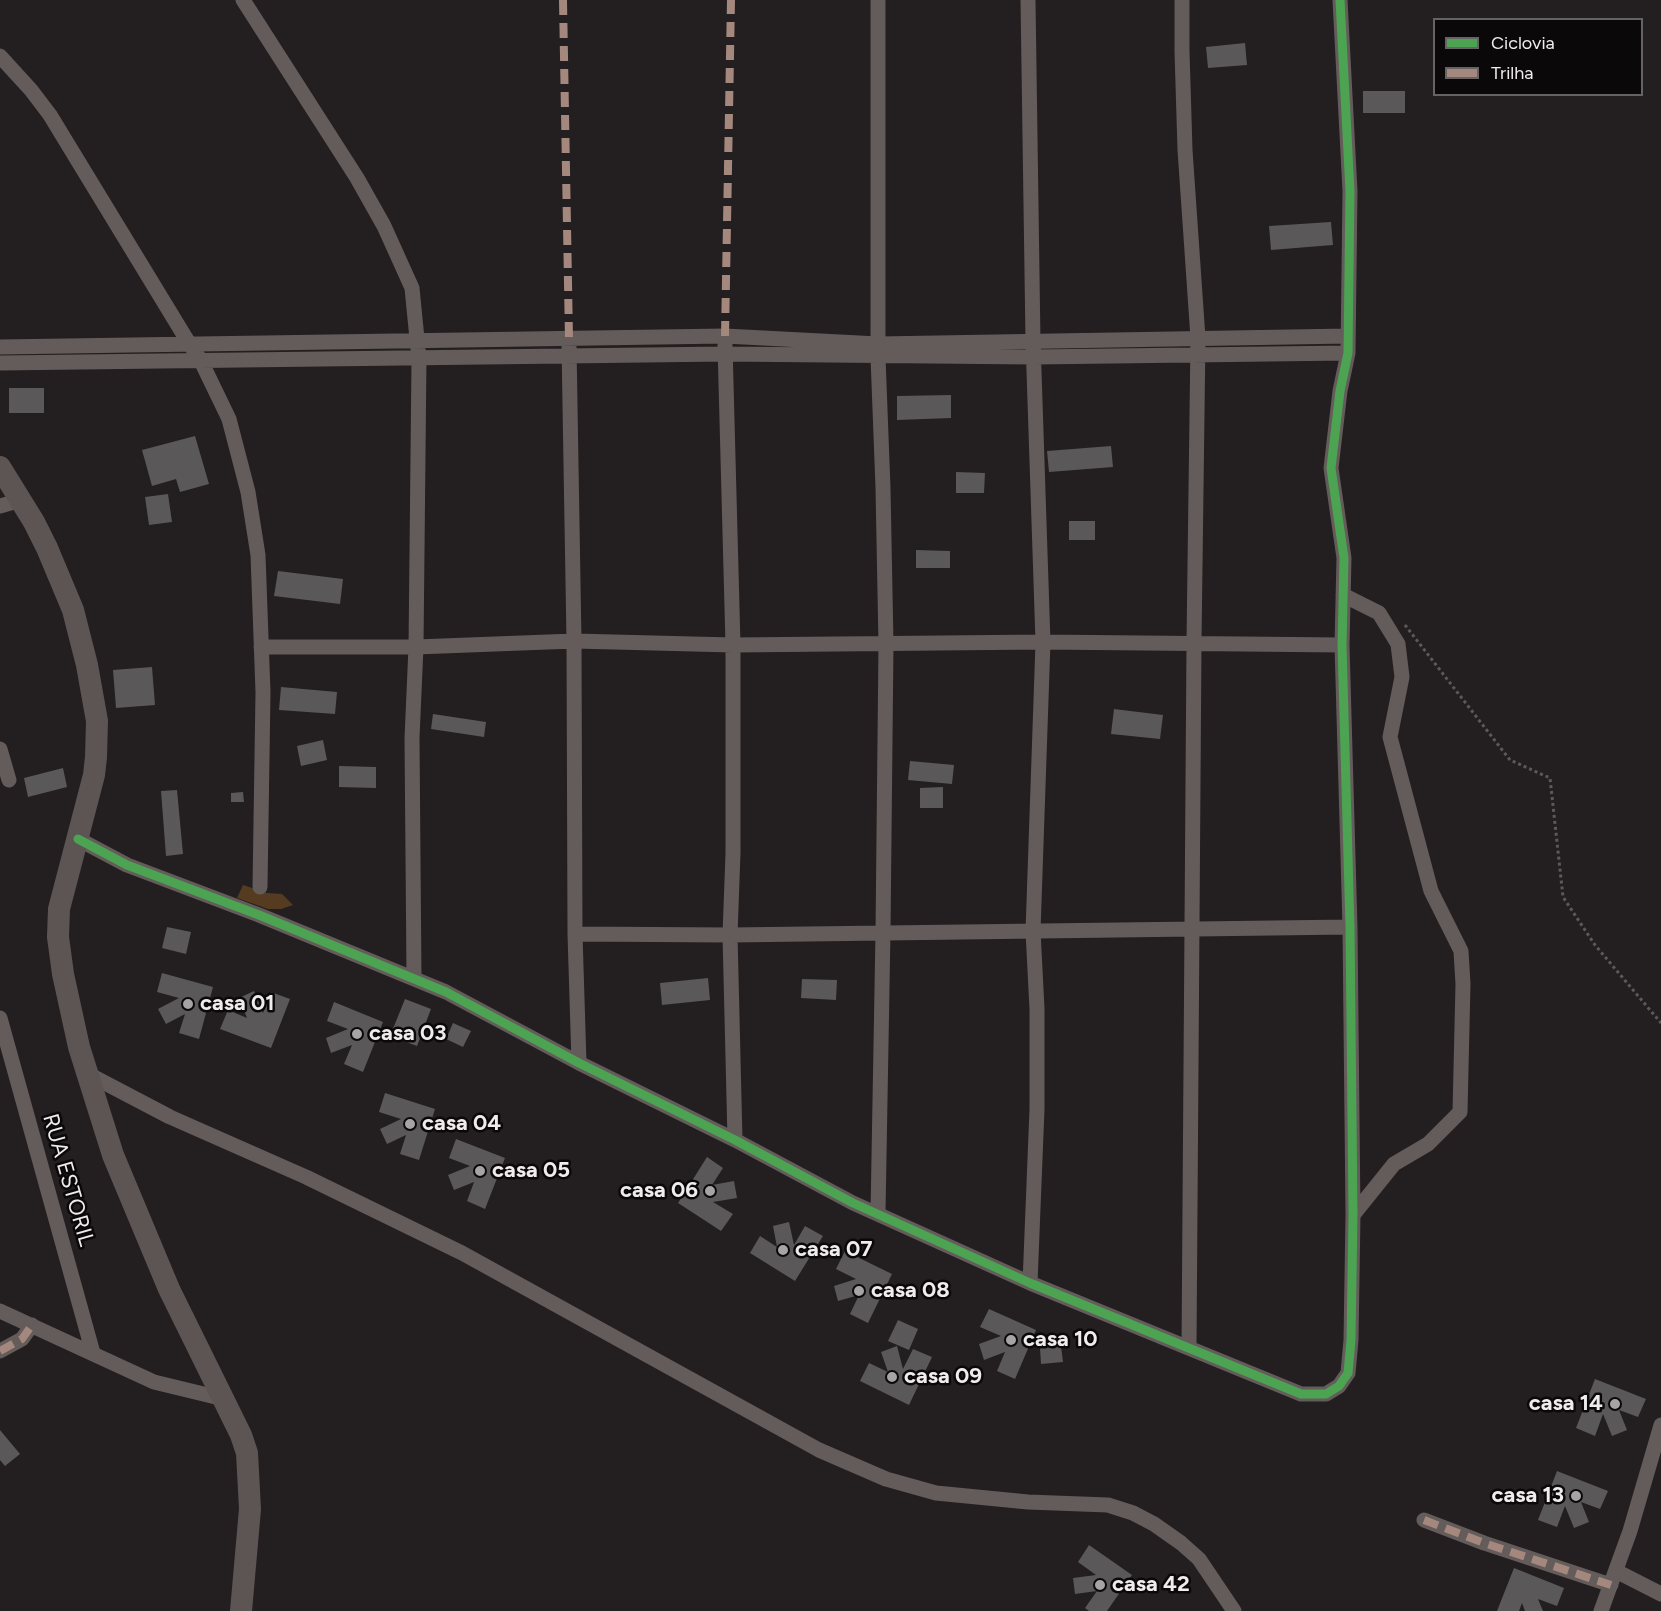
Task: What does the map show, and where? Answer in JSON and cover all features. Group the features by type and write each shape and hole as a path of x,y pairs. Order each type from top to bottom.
{"main road":[{"path":"0,467 11,503 47,548 73,610 82,640 97,721 96,757 94,775 59,909 58,937 67,996 113,1155 147,1238 207,1369 241,1435 247,1453 250,1509 241,1611"}],"street":[{"path":"243,0 335,141 384,226 412,288 419,359 416,647 412,738 414,977"},
{"path":"878,0 878,350 886,645 878,1213"},
{"path":"1028,0 1033,341 1043,642 1033,931 1037,1008 1037,1109 1030,1283"},
{"path":"1182,0 1185,150 1198,338 1189,1348"},
{"path":"78,839 127,865 414,977 500,1019 579,1063 735,1140 853,1203 1030,1283 1301,1394 1326,1394 1339,1386 1348,1373 1351,1340 1353,1215 1350,927 1342,645 1344,558 1331,468 1335,426 1348,353 1350,191 1340,0"},
{"path":"0,56 50,115 200,359 229,419 248,492 258,555 262,788 260,887"},
{"path":"725,336 733,645 733,853 730,935 735,1140"},
{"path":"0,347 725,336 878,350 1034,357 1348,353"},
{"path":"0,363 725,354 878,350 1033,341 1348,336"},
{"path":"569,339 574,641 575,934 579,1063"},
{"path":"1343,595 1379,613 1398,644 1402,677 1390,737 1431,891 1461,951 1463,984 1460,1112 1428,1144 1394,1164 1353,1215"},
{"path":"261,646 416,647 574,641 733,645 1043,642 1342,645"},
{"path":"0,749 9,780"},
{"path":"575,934 730,935 1350,927"},
{"name":"RUA ESTORIL","path":"0,1018 93,1353"},
{"path":"88,1074 170,1117 306,1177 462,1253 819,1450 886,1479 936,1493 1028,1502 1108,1505 1133,1513 1154,1524 1199,1559 1233,1611"},
{"path":"0,1311 154,1382 224,1399"},
{"path":"0,1351 22,1339 32,1325"},
{"path":"1601,1611 1630,1531 1661,1425"},
{"path":"1424,1520 1484,1543 1614,1578 1661,1594"}],"path":[{"path":"1379,613 1408,626 1510,760 1550,778 1563,897 1595,945 1661,1023"}],"shaded area":[{"path":"243,885 267,893 282,894 293,905 281,909 268,909 237,898"}],"building":[{"path":"1245,43 1247,65 1208,68 1206,47"},
{"path":"1363,91 1405,91 1405,113 1363,113"},
{"path":"1331,222 1333,245 1271,250 1269,226"},
{"path":"9,388 44,388 44,413 9,413"},
{"path":"951,395 951,418 897,420 897,396"},
{"path":"195,436 209,484 180,492 176,479 152,486 142,450"},
{"path":"1111,446 1113,467 1049,472 1047,451"},
{"path":"956,472 985,473 984,493 956,493"},
{"path":"168,494 172,522 149,525 145,497"},
{"path":"1069,521 1095,521 1095,540 1069,540"},
{"path":"916,550 950,551 950,568 916,568"},
{"path":"278,571 343,579 340,604 274,596"},
{"path":"152,667 155,705 116,708 113,670"},
{"path":"281,687 337,692 335,714 279,710"},
{"path":"1114,709 1163,715 1160,739 1111,734"},
{"path":"433,714 486,722 484,737 431,729"},
{"path":"323,740 327,760 301,766 297,746"},
{"path":"910,761 954,765 952,784 908,780"},
{"path":"339,766 376,767 376,788 339,787"},
{"path":"63,768 67,787 28,797 24,778"},
{"path":"943,787 943,808 920,808 920,788"},
{"path":"177,790 183,854 166,856 161,791"},
{"path":"243,792 244,802 231,802 231,793"},
{"path":"167,927 191,932 186,954 162,948"},
{"name":"casa 01","path":"162,973 213,987 199,1039 179,1033 185,1014 166,1024 158,1009 179,998 157,992"},
{"path":"708,978 710,1000 662,1005 660,983"},
{"path":"802,979 837,980 836,1000 801,998"},
{"path":"254,991 263,1013 271,992 290,999 271,1048 220,1029 228,1010 247,1018 239,998"},
{"path":"405,999 431,1009 417,1046 390,1036"},
{"name":"casa 03","path":"334,1002 383,1022 363,1072 344,1064 352,1045 331,1053 326,1038 348,1029 327,1021"},
{"path":"453,1023 471,1031 463,1047 446,1039"},
{"name":"casa 04","path":"385,1093 435,1109 419,1160 400,1154 406,1135 387,1144 380,1129 401,1119 379,1112"},
{"name":"casa 05","path":"456,1139 505,1158 485,1209 467,1201 474,1182 454,1190 448,1175 470,1166 449,1158"},
{"name":"casa 06","path":"707,1157 723,1168 712,1185 734,1181 737,1198 713,1202 733,1214 721,1231 678,1203"},
{"name":"casa 07","path":"789,1222 794,1245 805,1226 823,1236 795,1281 750,1253 760,1236 777,1247 773,1226"},
{"name":"casa 08","path":"845,1251 892,1274 868,1323 850,1314 859,1295 838,1301 834,1286 856,1279 836,1269"},
{"name":"casa 10","path":"989,1309 1036,1330 1015,1379 997,1371 1005,1352 984,1360 979,1344 1001,1336 980,1327"},
{"path":"898,1320 918,1329 909,1350 888,1341"},
{"name":"casa 09","path":"897,1346 903,1369 913,1349 932,1357 909,1405 860,1381 869,1363 888,1372 881,1352"},
{"path":"1061,1346 1063,1362 1041,1364 1040,1348"},
{"name":"casa 14","path":"1595,1379 1646,1399 1638,1417 1619,1410 1627,1430 1612,1436 1603,1414 1595,1436 1576,1428"},
{"path":"0,1430 20,1454 5,1466 0,1460"},
{"name":"casa 13","path":"1557,1471 1608,1491 1600,1509 1581,1502 1589,1522 1574,1528 1565,1506 1557,1527 1538,1520"},
{"name":"casa 42","path":"1089,1545 1132,1575 1107,1611 1089,1611 1085,1608 1097,1591 1075,1594 1073,1578 1096,1575 1078,1562"},
{"path":"1514,1568 1564,1588 1557,1606 1538,1599 1543,1611 1525,1611 1522,1603 1519,1611 1497,1611"}],"marked path":[{"path":"563,0 569,339"},
{"path":"725,336 731,0"},
{"path":"0,1351 22,1339 32,1325"},
{"path":"1424,1520 1484,1543 1611,1585"}],"cycle path":[{"path":"78,839 127,865 259,915 446,992 579,1063 735,1140 853,1203 1030,1283 1301,1394 1326,1394 1339,1386 1348,1373 1351,1340 1353,1215 1350,927 1342,645 1344,558 1331,468 1340,391 1348,353 1350,191 1340,0"}],"place":[{"name":"casa 01","path":"188,1004"},
{"name":"casa 03","path":"357,1034"},
{"name":"casa 04","path":"410,1124"},
{"name":"casa 05","path":"480,1171"},
{"name":"casa 06","path":"710,1191"},
{"name":"casa 07","path":"783,1250"},
{"name":"casa 08","path":"859,1291"},
{"name":"casa 10","path":"1011,1340"},
{"name":"casa 09","path":"892,1377"},
{"name":"casa 14","path":"1615,1404"},
{"name":"casa 13","path":"1576,1496"},
{"name":"casa 42","path":"1100,1585"}]}
